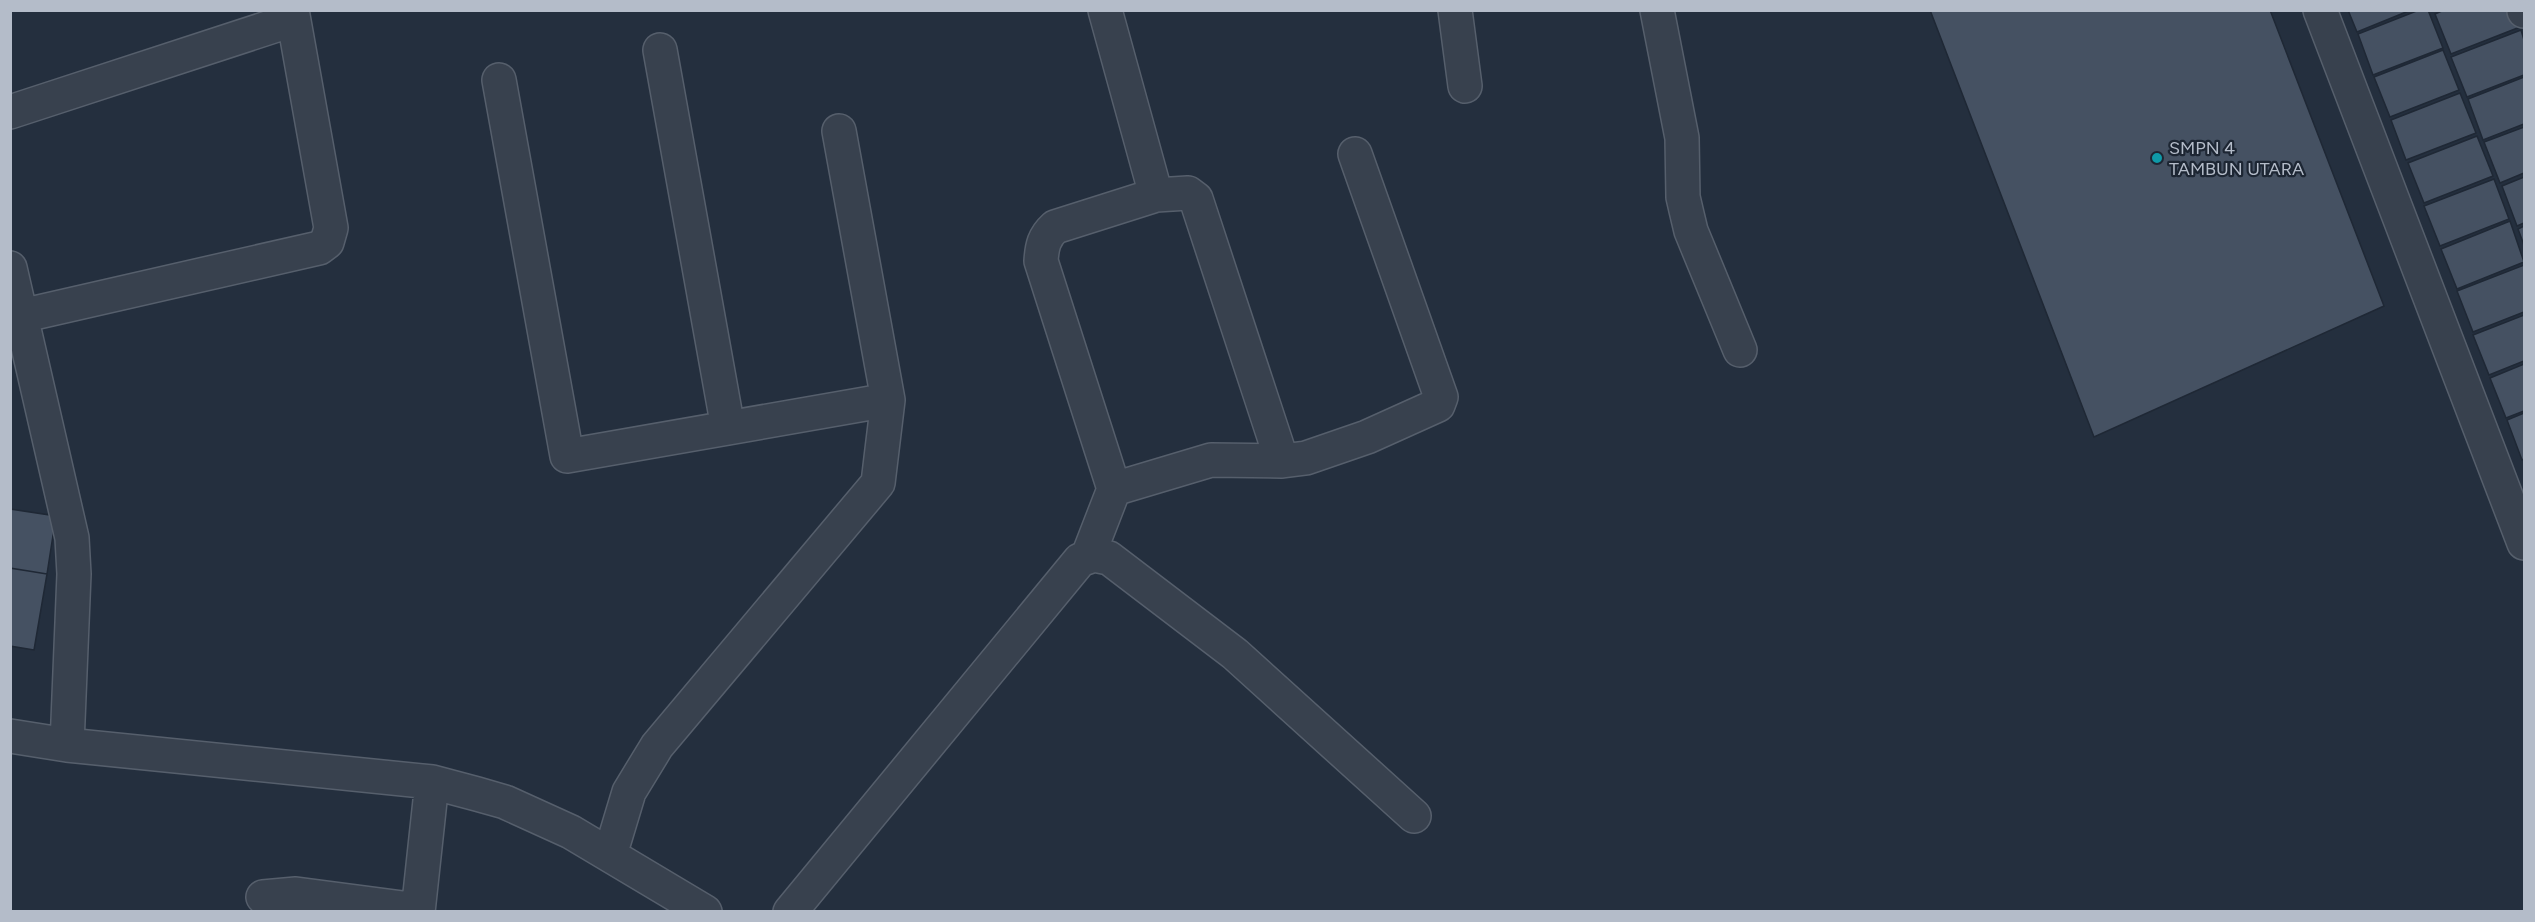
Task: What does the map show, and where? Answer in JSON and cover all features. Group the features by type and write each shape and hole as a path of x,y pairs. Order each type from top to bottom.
{"street":[{"path":"1105,10 1156,195"},
{"path":"1455,10 1465,86"},
{"path":"1657,10 1683,138 1683,196 1691,231 1740,350"},
{"path":"2320,10 2524,543"},
{"path":"10,112 292,15 331,228 327,242 319,248 21,316"},
{"path":"660,50 728,428"},
{"path":"499,80 567,456 888,400"},
{"path":"610,855 628,792 657,746 878,483 888,400 839,130"},
{"path":"1114,489 1211,460 1282,461 1306,458 1367,437 1438,405 1441,400 1355,154"},
{"path":"1088,556 1114,489 1041,261 1041,248 1047,234 1055,227 1156,195 1188,193 1196,199 1282,461"},
{"path":"10,268 60,476 72,538 74,574 66,745"},
{"path":"790,912 1080,560 1088,556 1109,558 1235,654 1414,816"},
{"path":"10,736 66,745 432,782 505,802 571,831 705,912"},
{"path":"263,897 296,894 418,911 432,782"}],"building":[{"name":"SMPN 4 TAMBUN UTARA","path":"1930,10 2270,10 2384,306 2094,437"},
{"path":"2348,10 2411,10 2357,32"},
{"path":"2419,10 2428,10 2443,48 2373,75 2358,34"},
{"path":"2444,10 2513,10 2520,27 2451,54 2435,14"},
{"path":"2521,30 2524,40 2524,75 2467,97 2451,57"},
{"path":"2443,50 2459,90 2390,117 2374,77"},
{"path":"2524,77 2524,124 2483,140 2468,99"},
{"path":"2460,93 2476,133 2406,160 2391,120"},
{"path":"2524,127 2524,173 2500,183 2484,142"},
{"path":"2477,136 2493,176 2424,203 2408,163"},
{"path":"2524,177 2524,223 2517,226 2502,186"},
{"path":"2494,179 2509,219 2440,246 2424,206"},
{"path":"2510,221 2524,262 2457,289 2441,249"},
{"path":"2524,226 2524,245 2518,229"},
{"path":"2524,265 2524,312 2473,332 2457,291"},
{"path":"2524,315 2524,361 2489,375 2473,335"},
{"path":"2524,364 2524,411 2506,418 2490,378"},
{"path":"2524,413 2524,459 2522,460 2507,420"},
{"path":"10,509 56,516 47,574 10,568"},
{"path":"10,568 47,574 34,650 10,646"}],"place":[{"name":"SMPN 4 TAMBUN UTARA","path":"2157,158"}]}
